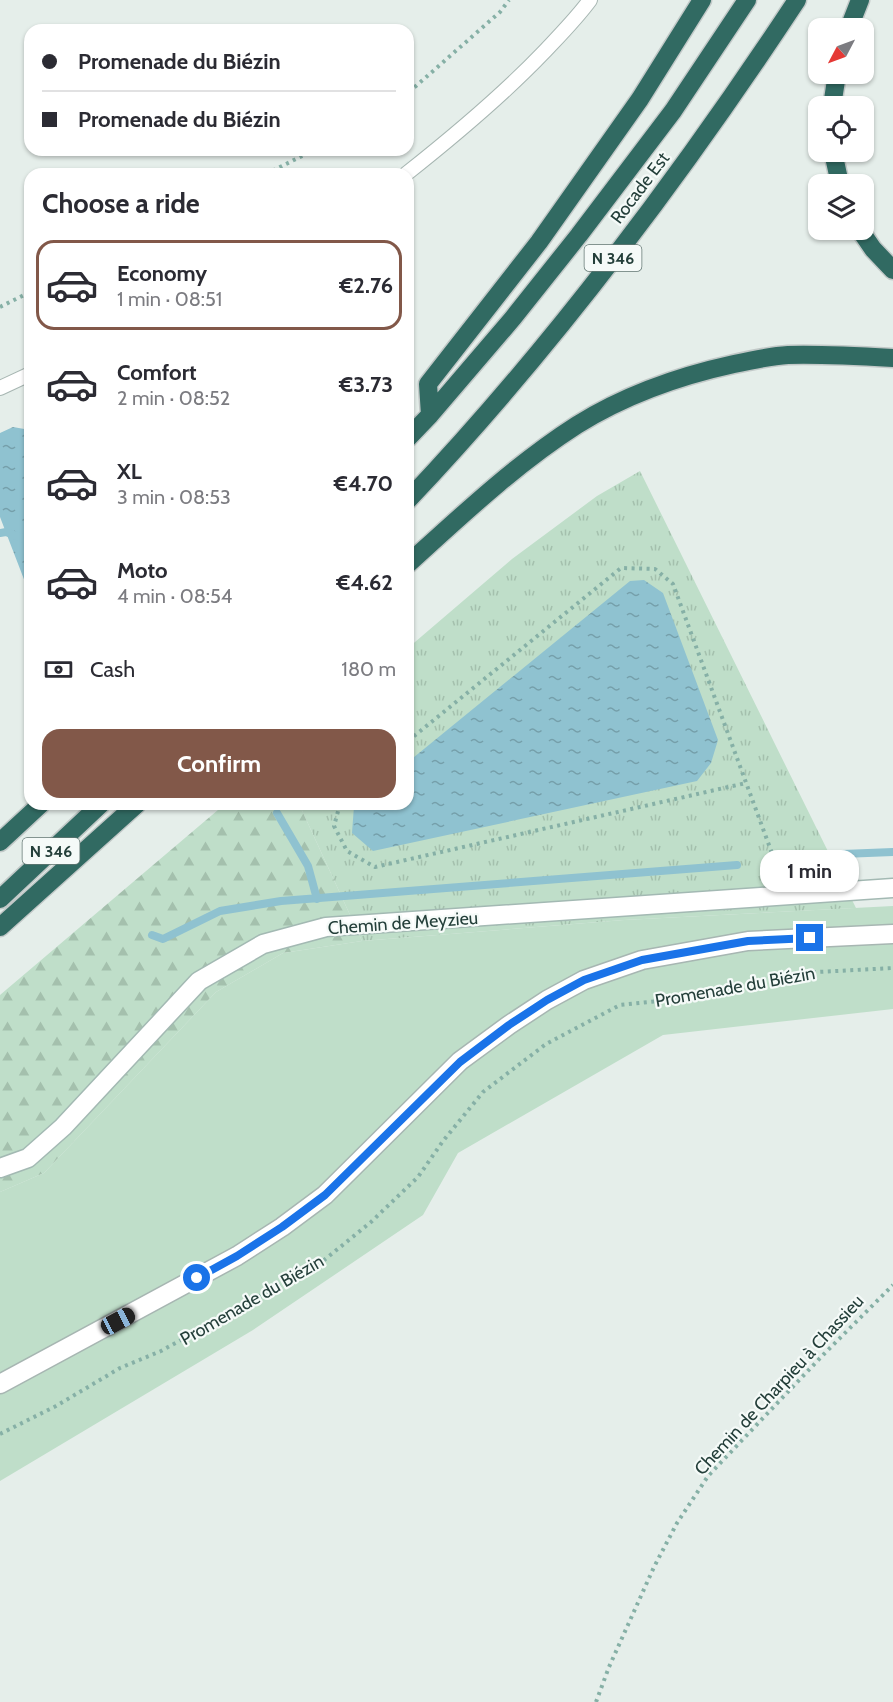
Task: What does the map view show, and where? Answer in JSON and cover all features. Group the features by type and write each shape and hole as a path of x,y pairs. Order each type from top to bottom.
{"highway":[{"path":"430,415 428,384 539,242 640,99 702,0"},
{"name":"Rocade Est","path":"414,432 513,318 579,235 673,111 747,0"},
{"name":"Rocade Est","path":"414,493 551,338 649,212 739,88 797,0"},
{"path":"853,18 860,0"},
{"path":"867,240 893,270"},
{"path":"414,559 500,482 549,444 607,407 680,377 756,359 787,355 893,358"},
{"name":"N 346","path":"0,842 35,810"},
{"name":"N 346","path":"0,899 95,810"},
{"path":"0,927 129,810"}],"street":[{"name":"Chemin de Meyzieu","path":"0,1168 28,1158 63,1127 199,981 263,944 326,927 893,888"},
{"name":"Promenade du Biézin","path":"1,1382 227,1262 282,1227 325,1195 460,1062 509,1025 547,1000 584,980 642,960 748,941 893,934"}],"lane":[{"path":"414,168 460,131 522,75 590,0"},
{"path":"0,388 24,379"}],"path":[{"path":"414,87 500,12 509,0"},
{"path":"278,168 302,156"},
{"path":"0,307 24,295"},
{"path":"414,736 621,568 655,569 673,584 788,895"},
{"path":"338,810 334,826 347,851 375,867 746,783"},
{"name":"Promenade du Biézin","path":"0,1434 56,1406 120,1368 161,1351 323,1261 371,1222 418,1177 443,1141 483,1092 546,1044 609,1010 620,1005 759,987 799,973 893,968"},
{"name":"Chemin de Charpieu à Chassieu","path":"596,1702 609,1667 654,1567 677,1523 708,1476 893,1285"}],"green space":[{"path":"640,471 856,908 624,920 362,941 302,810 414,810 414,643 512,559 597,496"},
{"path":"218,810 302,810 362,941 283,953 216,992 44,1173 0,1192 0,995"},
{"path":"893,906 893,1009 663,1035 458,1153 423,1215 253,1330 0,1481 0,1192 44,1173 216,992 283,953 362,941 624,920"}],"water":[{"path":"13,427 24,429 24,579 0,517 0,433"},
{"path":"644,580 663,593 718,740 711,763 697,781 373,851 352,833 354,810 414,810 414,757 630,581"}],"waterway":[{"path":"0,533 6,532 24,539"},
{"path":"277,813 308,866 317,899"},
{"path":"817,855 893,852"},
{"path":"152,935 163,939 220,911 281,901 737,865"}],"route":[{"path":"197,1278 282,1227 325,1195 460,1062 547,1000 584,980 642,960 748,941 810,938"}]}
